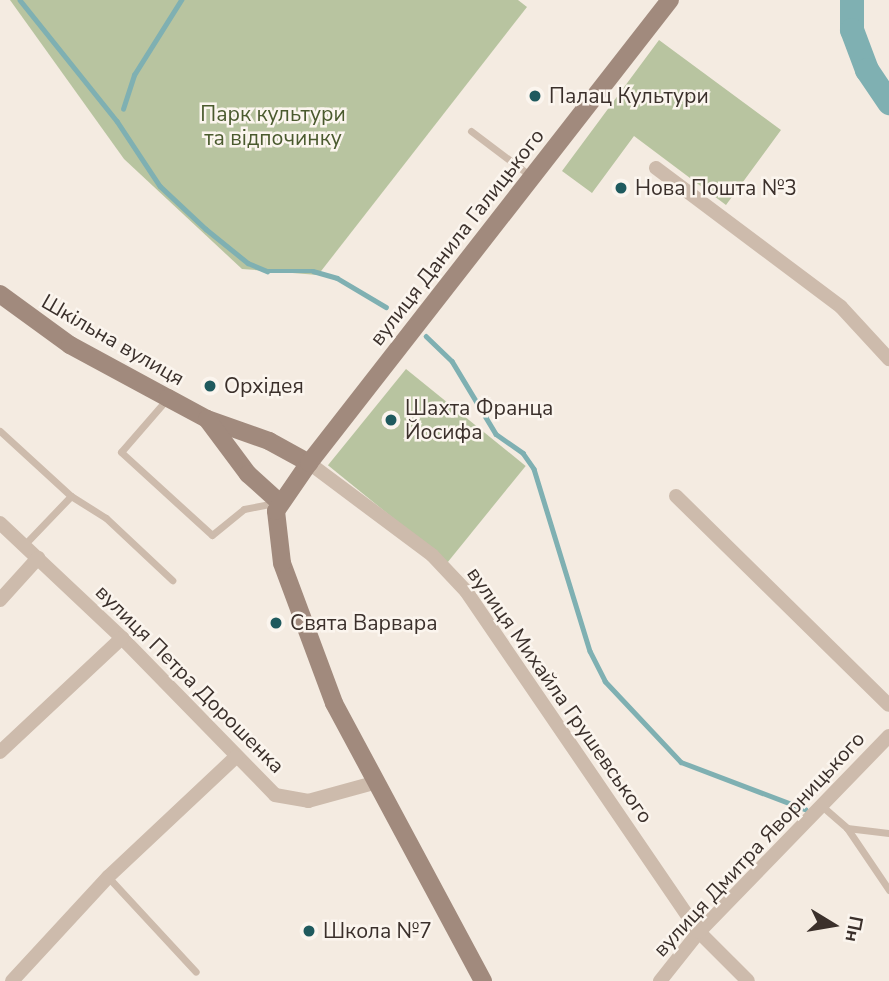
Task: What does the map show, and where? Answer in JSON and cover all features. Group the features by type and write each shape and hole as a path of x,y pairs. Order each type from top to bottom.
{"main road":[{"name":"вулиця Данила Галицького","path":"279,502 670,0"},
{"name":"Шкільна вулиця","path":"0,294 70,345 207,419 269,441 309,463"},
{"name":"Шкільна вулиця","path":"207,419 248,474 279,502"},
{"path":"279,502 275,525 282,563 334,704 373,783 483,981"}],"street":[{"path":"656,168 841,307 889,359"},
{"name":"вулиця Михайла Грушевського","path":"309,463 432,555 466,591 699,932 748,981"},
{"path":"676,496 889,705"},
{"name":"вулиця Петра Дорошенка","path":"0,523 122,638 275,795 291,801 324,798 373,783"},
{"path":"0,600 38,558"},
{"path":"0,752 122,638"},
{"name":"вулиця Дмитра Яворницького","path":"660,981 699,932 889,736"},
{"path":"12,981 108,877 236,757"}],"lane":[{"path":"471,131 532,177"},
{"path":"168,398 121,452 212,534 244,509 279,502"},
{"path":"0,431 71,496 106,519 172,580"},
{"path":"24,545 71,496"},
{"path":"823,807 847,828 889,890"},
{"path":"847,828 889,833"},
{"path":"108,877 196,972"}],"green space":[{"name":"Парк культури та відпочинку","path":"10,0 518,0 527,7 318,275 242,269 124,159"},
{"path":"659,40 781,130 726,205 634,136 592,193 562,171"},
{"path":"406,369 526,466 448,562 328,465"}],"waterway":[{"path":"20,0 117,121 160,186 206,229 248,263 267,271 313,271 337,278 386,307"},
{"path":"123,109 134,75 181,0"},
{"path":"852,0 852,30 867,70 889,103"},
{"path":"426,336 452,361 496,434 523,453 534,469 590,651 605,681 681,762 805,809"}],"place":[{"name":"Палац Культури","path":"535,96"},
{"name":"Нова Пошта №3","path":"621,188"},
{"name":"Орхідея","path":"210,386"},
{"name":"Шахта Франца Йосифа","path":"391,420"},
{"name":"Свята Варвара","path":"276,623"},
{"name":"Школа №7","path":"309,931"}]}
